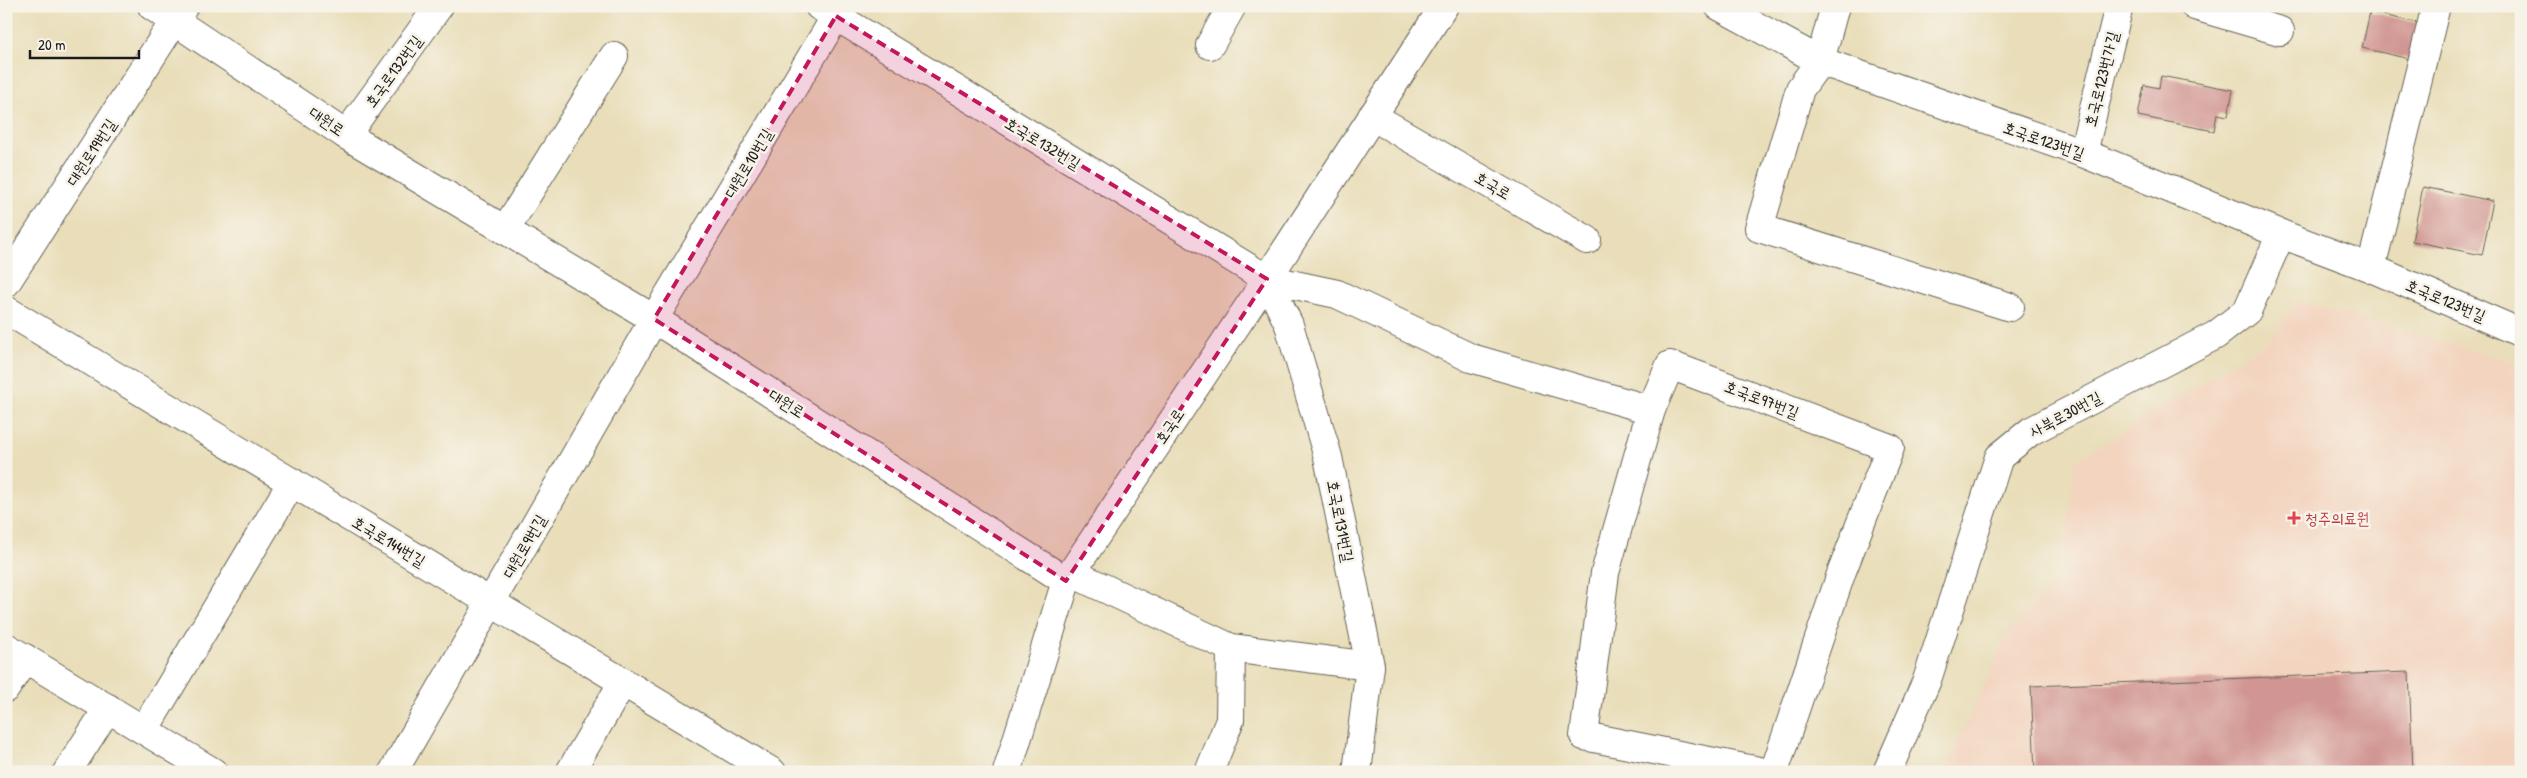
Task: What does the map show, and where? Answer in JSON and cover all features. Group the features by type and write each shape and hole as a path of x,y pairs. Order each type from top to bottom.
{"street":[{"name":"대원로","path":"152,6 180,14 346,135 654,319 1069,577"},
{"name":"호국로132번길","path":"346,135 439,6"},
{"path":"1210,45 1232,6"},
{"name":"호국로","path":"1007,772 1069,577 1267,280 1444,6"},
{"name":"호국로123번길","path":"1719,6 1820,61 2082,153 2281,234 2371,268 2521,332"},
{"path":"1836,6 1820,61 1800,89 1759,228 2010,307"},
{"name":"호국로123번가길","path":"2082,153 2119,6"},
{"path":"2195,6 2280,31"},
{"path":"2371,268 2436,6"},
{"name":"호국로132번길","path":"832,10 1267,280"},
{"name":"대원로10번길","path":"654,319 832,10"},
{"name":"대원로19번길","path":"6,283 180,14"},
{"path":"505,230 614,56"},
{"name":"호국로","path":"1372,116 1587,240"},
{"name":"사북로30번길","path":"1887,772 1927,680 1999,457 2031,431 2216,335 2247,311 2281,234"},
{"path":"1267,280 1337,294 1471,358 1652,410"},
{"name":"호국로131번길","path":"1267,280 1289,325 1325,448 1370,666 1357,772"},
{"name":"호국로144번길","path":"6,310 772,772"},
{"name":"대원로9번길","path":"393,772 654,319"},
{"name":"호국로97번길","path":"1764,772 1584,736 1605,573 1652,410 1670,365 1890,448 1842,571 1774,772"},
{"path":"144,730 292,482"},
{"path":"1069,577 1231,648 1370,666"},
{"path":"1209,772 1230,720 1231,648"},
{"path":"6,688 16,653 214,772"},
{"path":"570,772 623,682"},
{"path":"67,772 108,708"}],"highlighted area":[{"path":"836,16 1267,279 1066,581 654,319"}],"shaded area":[{"name":"청주의료원","path":"2298,301 2521,364 2521,772 1944,772 2010,628 2063,575 2074,462 2269,341"}],"building":[{"path":"2370,12 2422,24 2414,60 2362,48"},
{"path":"2161,76 2233,90 2228,116 2217,114 2214,131 2138,116 2144,85 2159,88"},
{"path":"2423,187 2493,201 2482,255 2412,241"},
{"path":"2409,672 2413,772 2035,772 2031,686"}],"place":[{"name":"청주의료원","path":"2294,518"}]}
